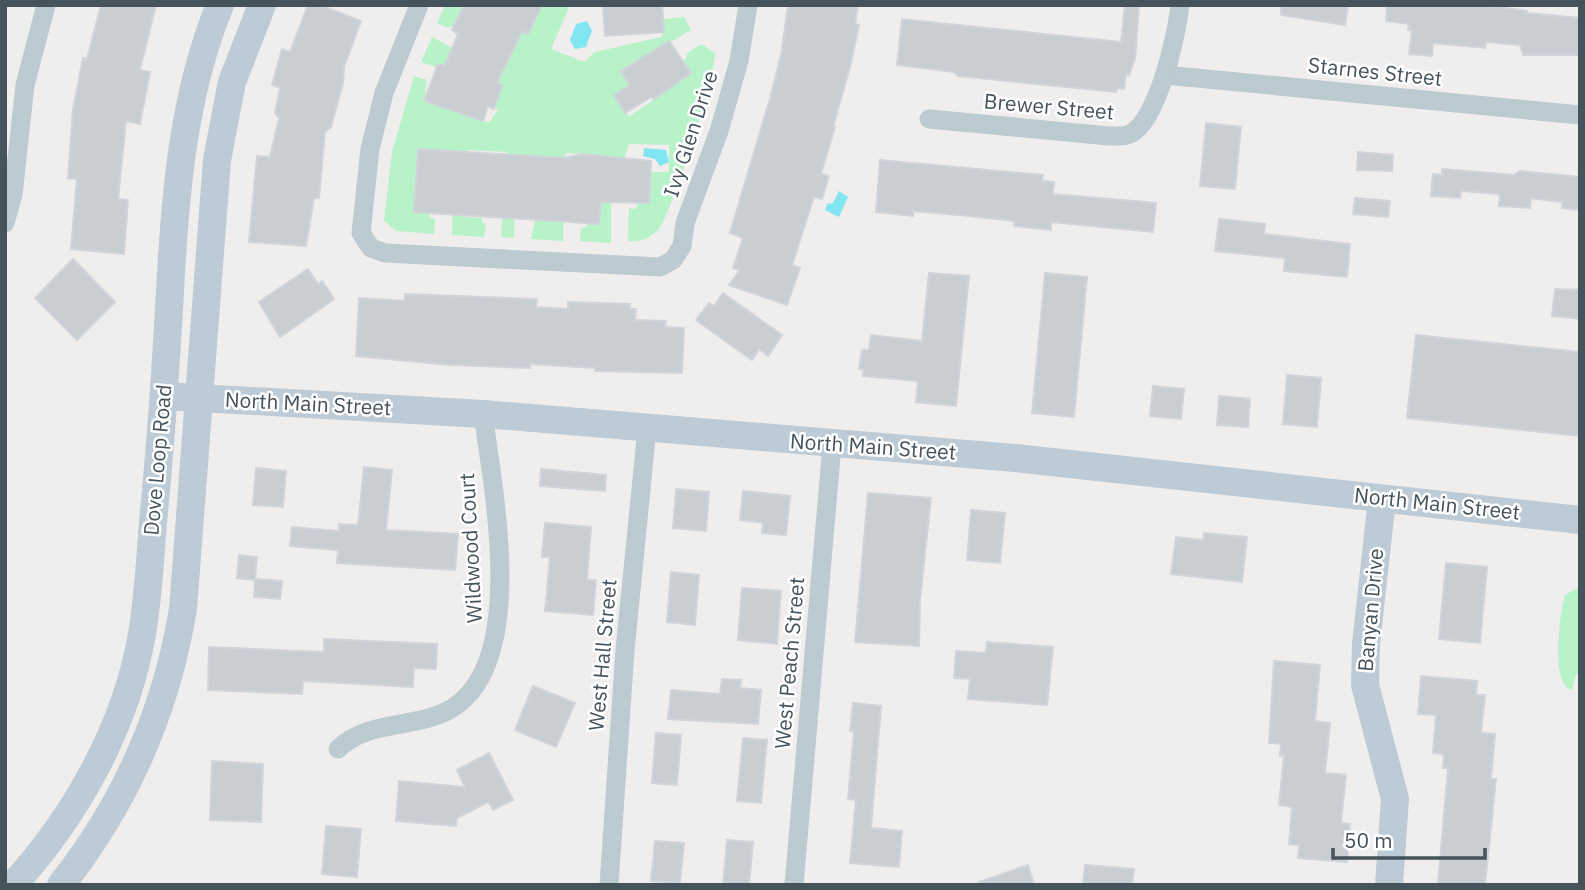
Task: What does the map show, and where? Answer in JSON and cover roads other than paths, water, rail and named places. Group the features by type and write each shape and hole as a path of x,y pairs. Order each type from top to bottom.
{"main road":[{"name":"Dove Loop Road","path":"13,885 73,807 107,743 141,637 147,597 164,396 172,239 180,159 197,76 220,5"},
{"name":"Dove Loop Road","path":"61,885 126,790 169,679 183,609 217,160 232,82 262,5"},
{"name":"North Main Street","path":"164,396 483,414 832,445 1015,458 1580,520"},
{"name":"Banyan Drive","path":"1381,499 1364,685 1395,799 1389,885"}],"street":[{"path":"6,223 13,195 24,85 46,5"},
{"name":"Ivy Glen Drive","path":"417,6 384,93 370,149 361,233 370,248 385,253 660,268 673,260 682,246 685,223 719,131 738,61 748,5"},
{"path":"1165,75 1177,33 1180,5"},
{"name":"Brewer Street","path":"929,120 1109,136 1129,135 1142,125 1165,75"},
{"name":"Starnes Street","path":"1165,75 1580,115"},
{"name":"Wildwood Court","path":"338,749 351,736 419,722 449,711 469,696 484,673 498,629 499,589 494,498 483,414"},
{"name":"West Hall Street","path":"609,885 625,650 647,429"},
{"name":"West Peach Street","path":"793,885 832,445"}],"water":[{"path":"587,21 592,31 586,47 575,49 570,40 576,24"},
{"path":"644,148 666,150 669,162 660,166 655,159 643,156"},
{"path":"839,191 848,197 839,217 825,210 827,204 833,203"}]}
